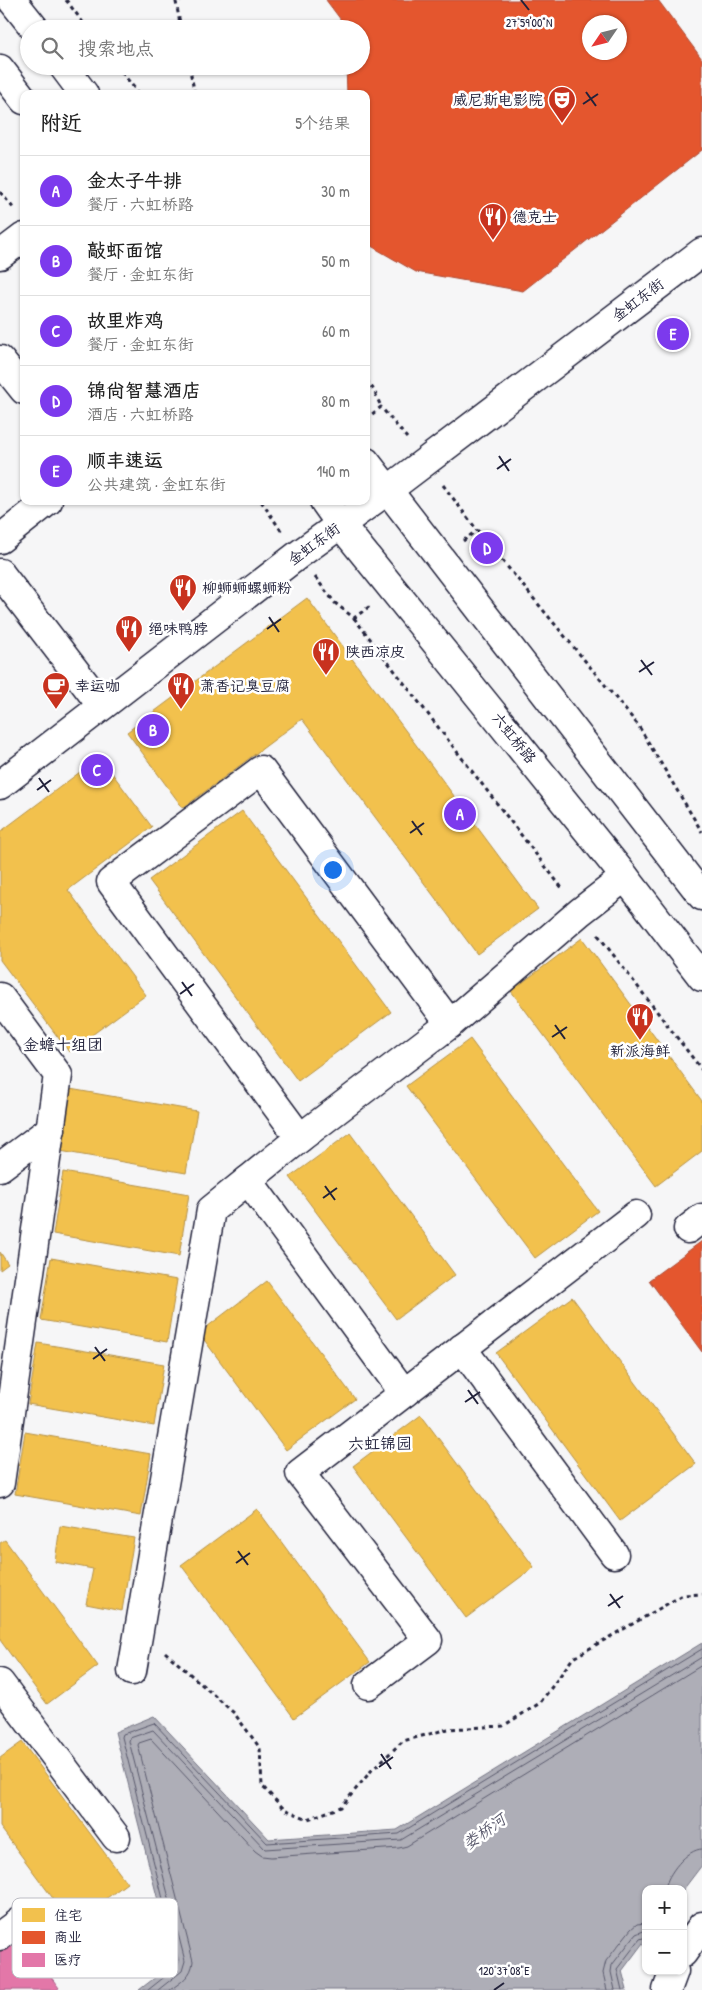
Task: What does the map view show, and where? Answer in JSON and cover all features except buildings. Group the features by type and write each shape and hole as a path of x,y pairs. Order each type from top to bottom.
{"main road":[{"path":"12,0 27,20"},
{"path":"0,69 20,95"},
{"path":"70,75 81,90"},
{"path":"0,255 20,226"},
{"name":"金虹东街","path":"370,503 702,252"},
{"path":"0,360 20,385"},
{"path":"370,467 702,896"},
{"path":"0,539 43,505"},
{"name":"六虹桥路","path":"327,505 625,876 702,977"},
{"name":"金虹东街","path":"0,785 298,555 367,505"},
{"path":"0,573 102,706"},
{"path":"300,1138 111,882 261,770 450,1024"},
{"path":"132,1671 211,1210 300,1138 450,1024 580,912 625,876"},
{"path":"0,997 58,1075 0,1484"},
{"path":"0,1167 51,1128"},
{"path":"248,1180 404,1393"},
{"path":"368,1685 428,1640 300,1473 636,1215"},
{"path":"462,1348 614,1554"},
{"path":"0,1683 116,1837"},
{"path":"687,1947 702,1926"},
{"path":"0,1936 12,1927"},
{"path":"666,1990 672,1975"}],"path":[{"path":"66,0 81,20"},
{"path":"179,20 176,2 184,0"},
{"path":"124,75 135,90"},
{"path":"191,75 194,90"},
{"path":"0,192 20,223"},
{"path":"370,385 381,407 477,530 638,725 702,832"},
{"path":"370,416 381,407"},
{"path":"354,618 702,1070"},
{"path":"139,1628 234,1713 260,1748 262,1786 284,1808 308,1819 341,1807 371,1771 403,1741 448,1729 503,1726 540,1703 573,1658 682,1595 702,1594"}],"water":[{"name":"娄桥河","path":"702,1643 702,1865 687,1885 642,1885 642,1944 622,1971 627,1990 139,1990 155,1978 178,1978 178,1898 157,1898 115,1732 154,1716 269,1839 397,1830"}],"place":[{"name":"威尼斯电影院","path":"562,124"},
{"name":"德克士","path":"493,241"},
{"name":"顺丰速运","path":"673,334"},
{"name":"锦尚智慧酒店","path":"487,548"},
{"name":"柳蛳蛳螺蛳粉","path":"183,612"},
{"name":"绝味鸭脖","path":"129,653"},
{"name":"陕西凉皮","path":"326,676"},
{"name":"幸运咖","path":"56,710"},
{"name":"萧香记臭豆腐","path":"181,710"},
{"name":"敲虾面馆","path":"153,730"},
{"name":"故里炸鸡","path":"97,770"},
{"name":"金太子牛排","path":"460,814"},
{"name":"新派海鲜","path":"640,1041"}],"district":[{"name":"金蟾十组团","path":"63,1044"},
{"name":"六虹锦园","path":"380,1443"}]}
